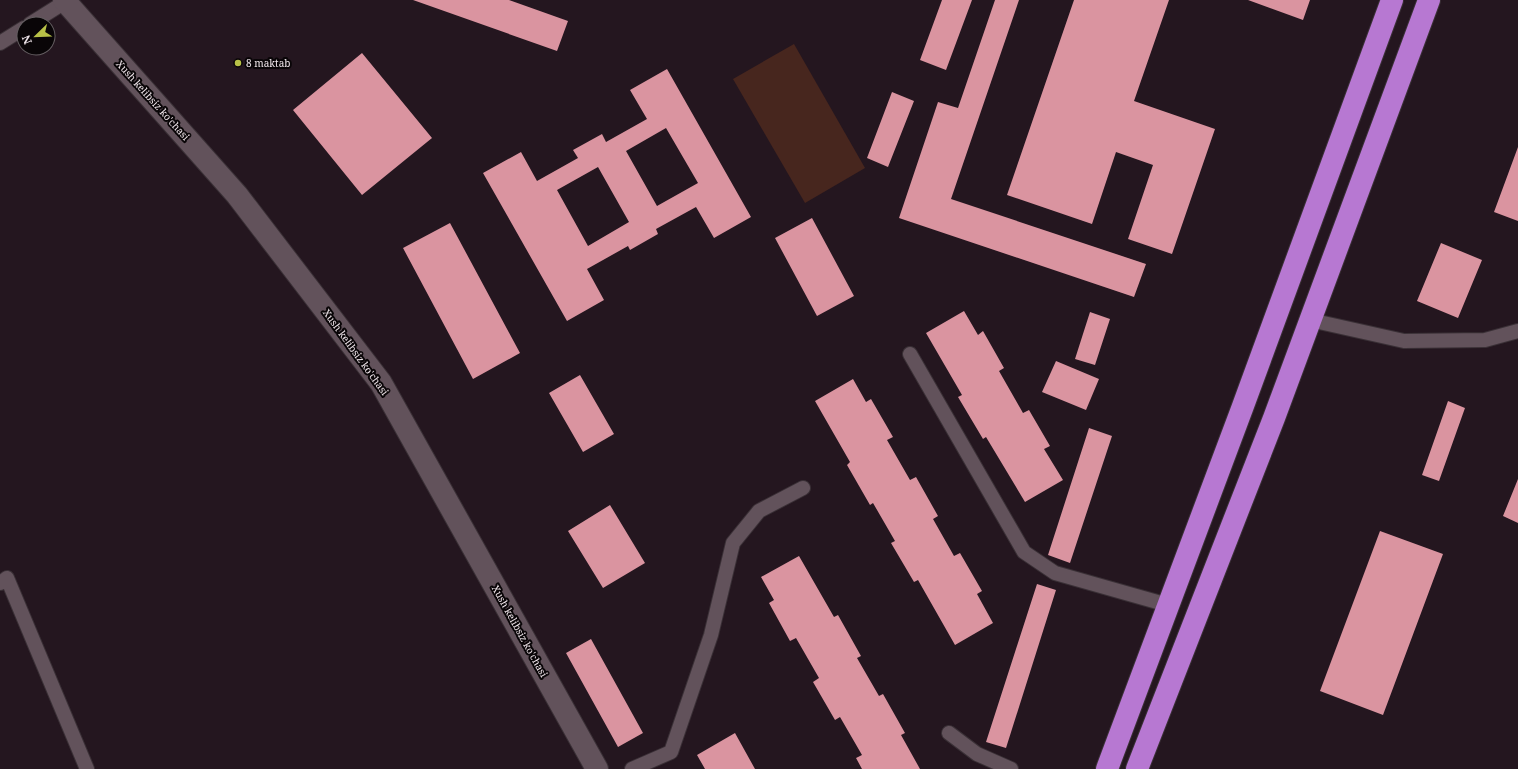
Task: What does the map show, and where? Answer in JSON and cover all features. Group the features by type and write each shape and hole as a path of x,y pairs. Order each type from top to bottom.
{"highway":[{"path":"1107,769 1392,0"},
{"path":"1137,769 1272,424 1429,0"}],"street":[{"name":"Xush kelibsiz ko'chasi","path":"65,1 237,195 381,383 597,769"}],"lane":[{"path":"42,16 65,1"},
{"path":"0,43 16,33"},
{"path":"1310,320 1404,341 1485,340 1518,331"},
{"path":"910,354 1024,552 1055,573 1168,605"},
{"path":"632,769 671,752 711,635 734,543 759,511 803,488"},
{"path":"0,583 7,578 87,769"},
{"path":"949,733 978,754 1011,769"}],"shaded area":[{"path":"794,44 865,168 805,203 733,79"}],"building":[{"path":"413,0 509,0 568,21 557,51"},
{"path":"942,0 972,0 946,70 920,60"},
{"path":"995,0 1019,0 951,199 1146,264 1134,297 899,218 938,102 958,108"},
{"path":"1074,0 1169,0 1134,101 1215,129 1172,254 1128,239 1153,165 1116,152 1092,224 1007,195"},
{"path":"1248,0 1310,0 1303,20"},
{"path":"362,53 432,138 362,195 293,110"},
{"path":"667,69 751,217 714,238 696,207 656,229 658,234 630,250 628,246 587,269 604,300 567,321 483,173 521,152 537,181 578,158 573,150 602,134 606,142 647,119 630,90","holes":["666,128 698,183 657,206 626,151","598,167 629,222 588,246 557,190"]},
{"path":"892,92 914,101 888,167 867,158"},
{"path":"1518,147 1518,221 1494,212"},
{"path":"812,218 854,296 817,316 775,238"},
{"path":"450,223 520,353 473,379 403,248"},
{"path":"1441,243 1482,260 1458,318 1417,301"},
{"path":"964,311 978,335 983,331 1004,368 999,371 1023,413 1029,410 1050,446 1044,449 1063,480 1025,502 986,437 983,439 958,397 962,395 926,333"},
{"path":"1090,312 1110,319 1095,365 1075,359"},
{"path":"1056,361 1099,379 1086,410 1042,392"},
{"path":"580,375 614,434 583,452 549,393"},
{"path":"853,379 866,402 871,399 893,437 887,440 910,480 916,477 938,516 933,519 954,556 960,553 982,591 977,594 993,623 955,645 918,580 914,582 891,543 895,541 873,503 870,505 847,465 850,462 815,401"},
{"path":"1448,401 1465,408 1439,481 1422,475"},
{"path":"1089,428 1112,436 1070,563 1048,555"},
{"path":"1518,479 1518,523 1503,516"},
{"path":"610,505 645,563 603,588 568,531"},
{"path":"1380,531 1443,554 1383,715 1320,691"},
{"path":"799,556 834,617 838,615 861,656 857,658 879,696 883,694 905,733 901,735 920,769 862,769 856,758 862,755 840,717 835,720 813,682 819,678 796,638 790,641 769,603 774,600 761,577"},
{"path":"1037,584 1056,590 1006,748 986,742"},
{"path":"591,639 643,733 618,747 566,653"},
{"path":"735,733 755,769 705,769 697,755"}],"place":[{"name":"8 maktab","path":"238,63"}]}
